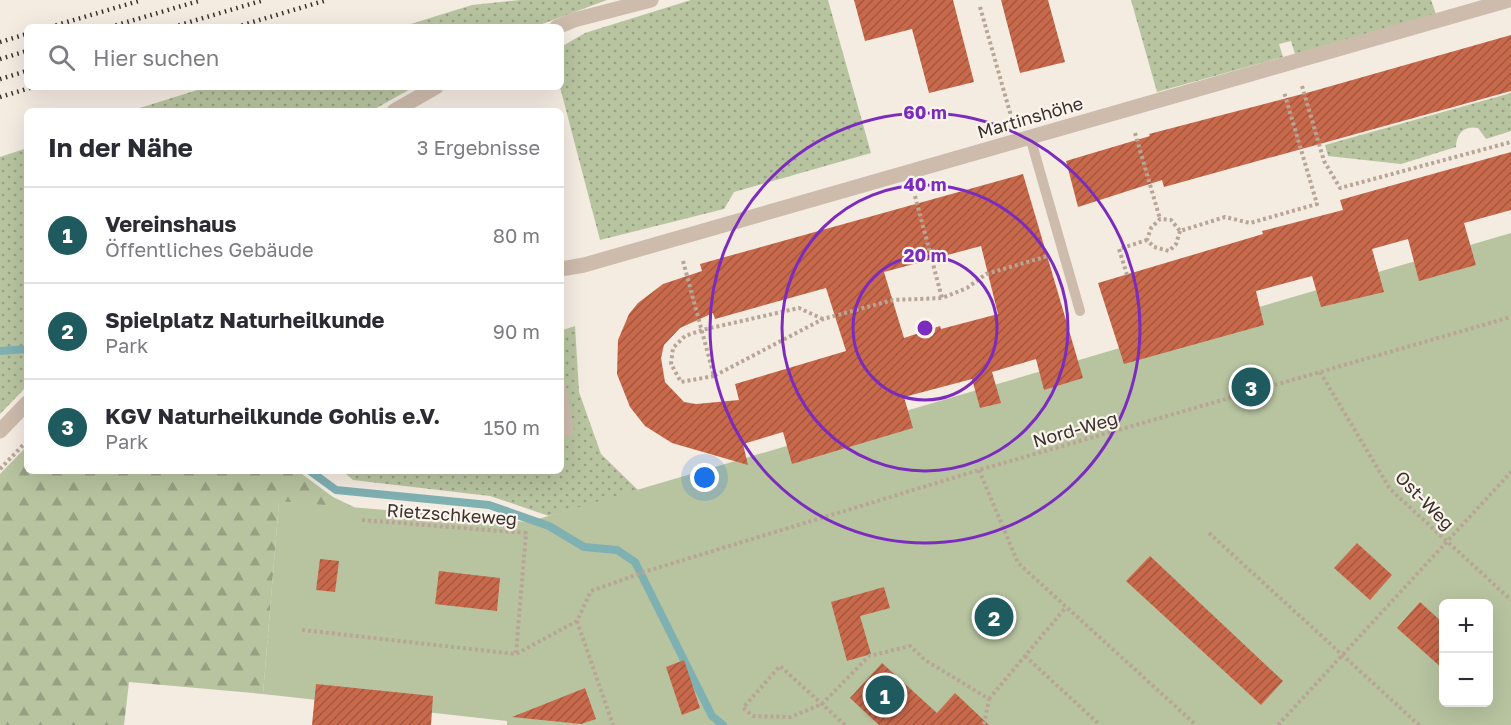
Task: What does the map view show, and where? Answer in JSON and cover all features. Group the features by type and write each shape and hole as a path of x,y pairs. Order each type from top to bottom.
{"street":[{"path":"564,24 651,0"},
{"name":"Martinshöhe","path":"564,268 584,265 1509,0"},
{"path":"399,108 431,90"},
{"path":"0,431 24,406"}],"lane":[{"path":"1024,139 1063,252 1080,311"},
{"path":"564,403 569,431 564,431"}],"path":[{"path":"980,7 1024,139"},
{"path":"1302,86 1324,161 1340,188 1511,142"},
{"path":"1180,231 1225,217 1250,223 1317,204 1284,92"},
{"path":"1135,133 1160,219"},
{"path":"915,196 942,298"},
{"path":"1160,219 1171,220 1180,231"},
{"path":"1147,240 1151,228 1160,219"},
{"path":"1147,240 1154,247 1169,251 1176,244 1180,231"},
{"path":"1127,274 1119,249 1147,240"},
{"path":"823,319 799,308 702,330 685,336 674,348 671,364 681,382 714,376 823,319 893,300 942,298 967,288 986,274 1063,252"},
{"path":"683,261 714,376"},
{"name":"Nord-Weg","path":"577,621 591,591 647,571 978,470 1511,317"},
{"name":"Ost-Weg","path":"1320,372 1390,489 1511,600"},
{"path":"0,469 24,444"},
{"path":"978,470 1018,563 1196,725"},
{"path":"1278,725 1511,472"},
{"name":"Rietzschkeweg","path":"362,520 526,533 516,654"},
{"path":"1209,533 1419,725"},
{"path":"984,725 989,699 1066,607"},
{"path":"302,630 516,654 577,621 612,725"},
{"path":"845,725 822,704 780,666 743,708 753,716 791,717 822,704 869,656 910,646 925,660 989,699"},
{"path":"1025,656 1100,725"}],"green space":[{"path":"520,0 607,0 542,24 411,24 472,5"},
{"path":"691,0 828,0 871,153 734,192 724,209 600,240 561,90 564,90 564,45 585,33"},
{"path":"1131,0 1431,0 1436,14 1295,54 1291,41 1279,44 1283,57 1157,92"},
{"path":"197,90 409,90 376,108 140,108"},
{"path":"1511,93 1511,131 1486,139 1478,128 1465,129 1457,138 1456,147 1401,164 1328,156 1325,145"},
{"path":"24,149 24,389 0,414 0,157"},
{"path":"1511,233 1511,725 507,725 507,721 263,694 279,501 528,522"},
{"path":"575,326 579,392 601,454 639,491 549,516 490,496 353,480 346,474 564,474 564,330"},
{"path":"24,449 24,474 302,474 333,497 356,508 279,502 263,694 129,682 124,725 0,725 0,474"}],"building":[{"path":"854,0 953,0 974,82 929,93 912,29 865,41"},
{"path":"1001,0 1048,0 1065,62 1020,73"},
{"path":"1511,35 1511,91 1164,187 1162,180 1078,207 1066,161 1150,136 1149,134 1310,92"},
{"path":"1511,152 1511,210 1464,223 1476,265 1419,281 1408,239 1372,249 1384,292 1321,307 1312,276 1256,291 1264,325 1124,364 1098,283 1263,234 1262,231 1343,210 1340,200"},
{"path":"1023,174 1083,378 1044,390 1036,359 992,372 1001,403 980,408 972,379 904,397 913,428 792,464 783,432 743,444 748,465 672,443 645,426 630,407 617,374 618,340 629,314 638,303 663,284 702,271 700,264","holes":["981,246 998,314 941,329 940,326 904,338 884,272","826,288 846,351 735,384 739,400 696,404 684,402 665,382 661,358 664,345 680,328 713,313 715,319"]},
{"path":"1357,543 1392,575 1370,600 1334,568"},
{"path":"1150,556 1283,681 1261,705 1126,581"},
{"path":"320,559 339,561 335,592 316,590"},
{"path":"439,571 500,578 497,611 435,604"},
{"path":"884,587 890,608 860,616 871,654 847,661 831,602"},
{"path":"1420,602 1439,619 1439,665 1397,628"},
{"path":"684,660 700,708 682,715 666,667"},
{"path":"882,663 937,713 955,693 989,725 879,725 850,698"},
{"path":"316,684 433,696 431,725 312,725"},
{"path":"585,688 596,719 581,724 512,717"}],"waterway":[{"path":"0,351 24,349"},
{"path":"314,474 336,490 489,505 549,526 584,547 617,550 635,562 712,716 723,725"}],"railway":[{"path":"60,24 142,0"},
{"path":"120,24 202,0"},
{"path":"183,24 264,0"},
{"path":"246,24 327,0"},
{"path":"0,42 24,35"},
{"path":"0,59 24,52"},
{"path":"0,79 24,72"},
{"path":"0,97 24,90"}],"place":[{"name":"KGV Naturheilkunde Gohlis e.V.","path":"1251,387"},
{"name":"Spielplatz Naturheilkunde","path":"994,617"},
{"name":"Vereinshaus","path":"885,695"}]}
